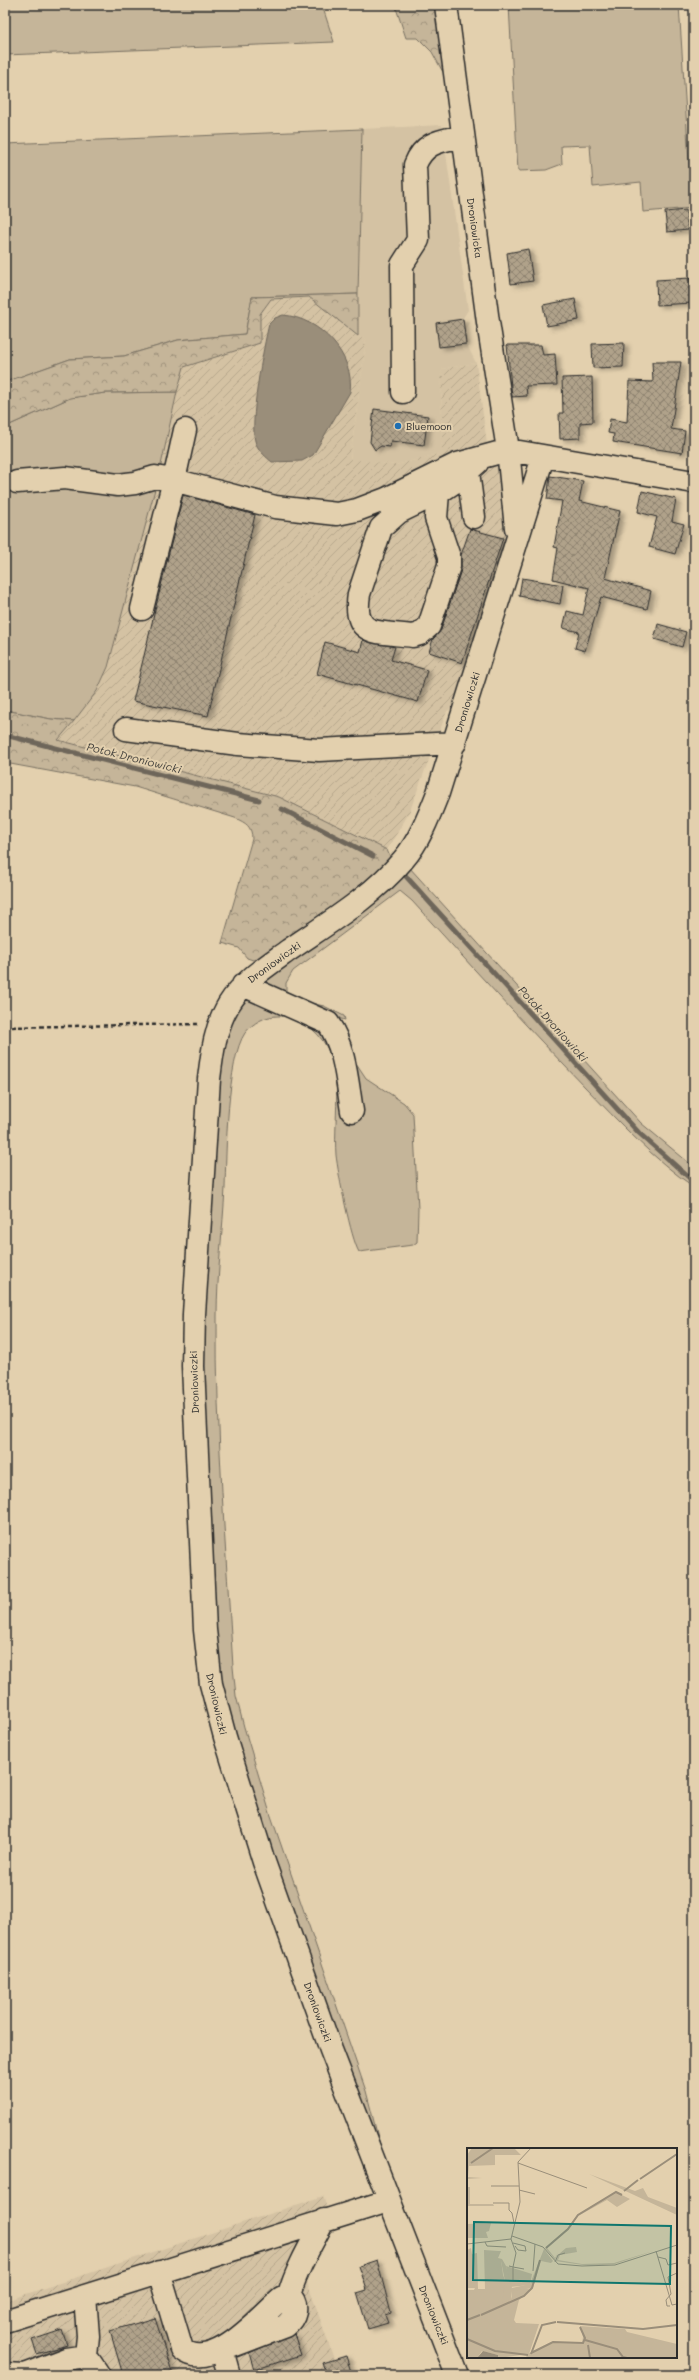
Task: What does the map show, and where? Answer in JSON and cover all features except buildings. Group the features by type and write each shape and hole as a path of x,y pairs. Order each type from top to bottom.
{"street":[{"name":"Droniowicka","path":"446,5 462,136 517,516 515,549"},
{"path":"403,392 402,266 413,250 419,234 415,165 420,154 425,148 440,141 462,136"},
{"path":"142,609 185,430"},
{"path":"438,493 436,518 449,557 449,566 429,626 420,634 413,636 368,630 358,620 357,605 359,594 381,528 399,512 438,493 474,466 508,450 694,482"},
{"name":"Droniowiczki","path":"457,2375 388,2201 251,1825 224,1737 207,1657 193,1339 208,1079 212,1053 220,1024 228,1005 243,985 370,892 404,859 430,814 455,743 543,457"},
{"path":"17,482 65,478 118,485 135,483 155,477 174,480 280,508 337,514 357,510 386,499 457,464 474,466"},
{"path":"474,466 474,517"},
{"path":"126,728 238,744 318,750 455,743"},
{"path":"243,985 328,1023 335,1034 342,1057 352,1110"},
{"path":"5,2321 388,2201"},
{"path":"159,2272 182,2349 187,2353 203,2356 288,2324 295,2314 294,2299 289,2295 297,2270 324,2220"},
{"path":"85,2296 88,2336 86,2356 99,2375"},
{"path":"222,2350 229,2375"},
{"path":"5,2374 24,2375 66,2358 86,2356"}],"path":[{"path":"5,1027 220,1024"}],"shaded area":[{"path":"442,125 468,310 463,318 467,345 476,363 441,369 442,453 396,465 350,460 366,341 358,336 362,129"},
{"path":"284,297 309,297 366,341 350,459 396,465 442,453 441,369 476,363 487,444 497,442 509,532 456,707 447,711 409,813 387,850 279,797 58,740 97,691 108,667 159,474 183,367 260,343 260,314 271,299"},
{"path":"283,315 310,323 322,331 332,341 341,352 347,365 350,378 350,392 313,455 302,461 272,462 261,452 256,444 254,435 255,404 269,324 275,318"},
{"path":"323,2196 328,2211 304,2273 334,2359 346,2355 352,2375 5,2375 5,2301"}],"green space":[{"path":"5,5 322,5 334,42 5,55"},
{"path":"395,5 435,5 444,74 432,52 418,38 406,38"},
{"path":"509,5 679,5 692,208 643,212 641,182 593,187 590,145 561,146 562,164 546,170 518,171"},
{"path":"362,129 358,294 252,297 245,334 178,340 124,356 70,359 5,382 5,144"},
{"path":"358,294 358,336 309,297 271,299 260,314 260,343 184,367 177,392 105,393 70,398 5,427 5,382 70,359 124,356 178,340 245,334 252,297"},
{"path":"177,392 159,474 108,667 97,691 74,721 51,719 5,710 5,427 70,398 105,393"},
{"path":"5,710 51,719 74,721 58,740 279,797 387,850 391,859 362,889 261,957 253,960 247,958 239,948 222,943 252,839 250,828 235,818 135,787 5,763"},
{"path":"409,867 641,1123 694,1167 694,1187 651,1153 624,1127 519,1018 412,901 400,891 293,971 286,983 286,991 301,1001 324,1006 344,1016 345,1020 327,1015 261,981"},
{"path":"251,993 340,1039 366,1078 404,1103 413,1114 418,1209 417,1242 413,1245 359,1252 352,1234 337,1164 337,1105 335,1072 331,1056 323,1041 312,1029 295,1019 277,1016 268,1017 252,1026 245,1033 239,1046 234,1063 231,1085 217,1300 217,1360 220,1448 236,1696 269,1810 366,2091 385,2164 298,1933 232,1732 217,1662 201,1362 220,1056 235,1014"}],"waterway":[{"name":"Potok Droniowicki","path":"5,735 259,800"},
{"name":"Potok Droniowicki","path":"282,809 373,856"},
{"name":"Potok Droniowicki","path":"403,873 639,1133 694,1182"}],"place":[{"name":"Bluemoon","path":"398,426"}]}
